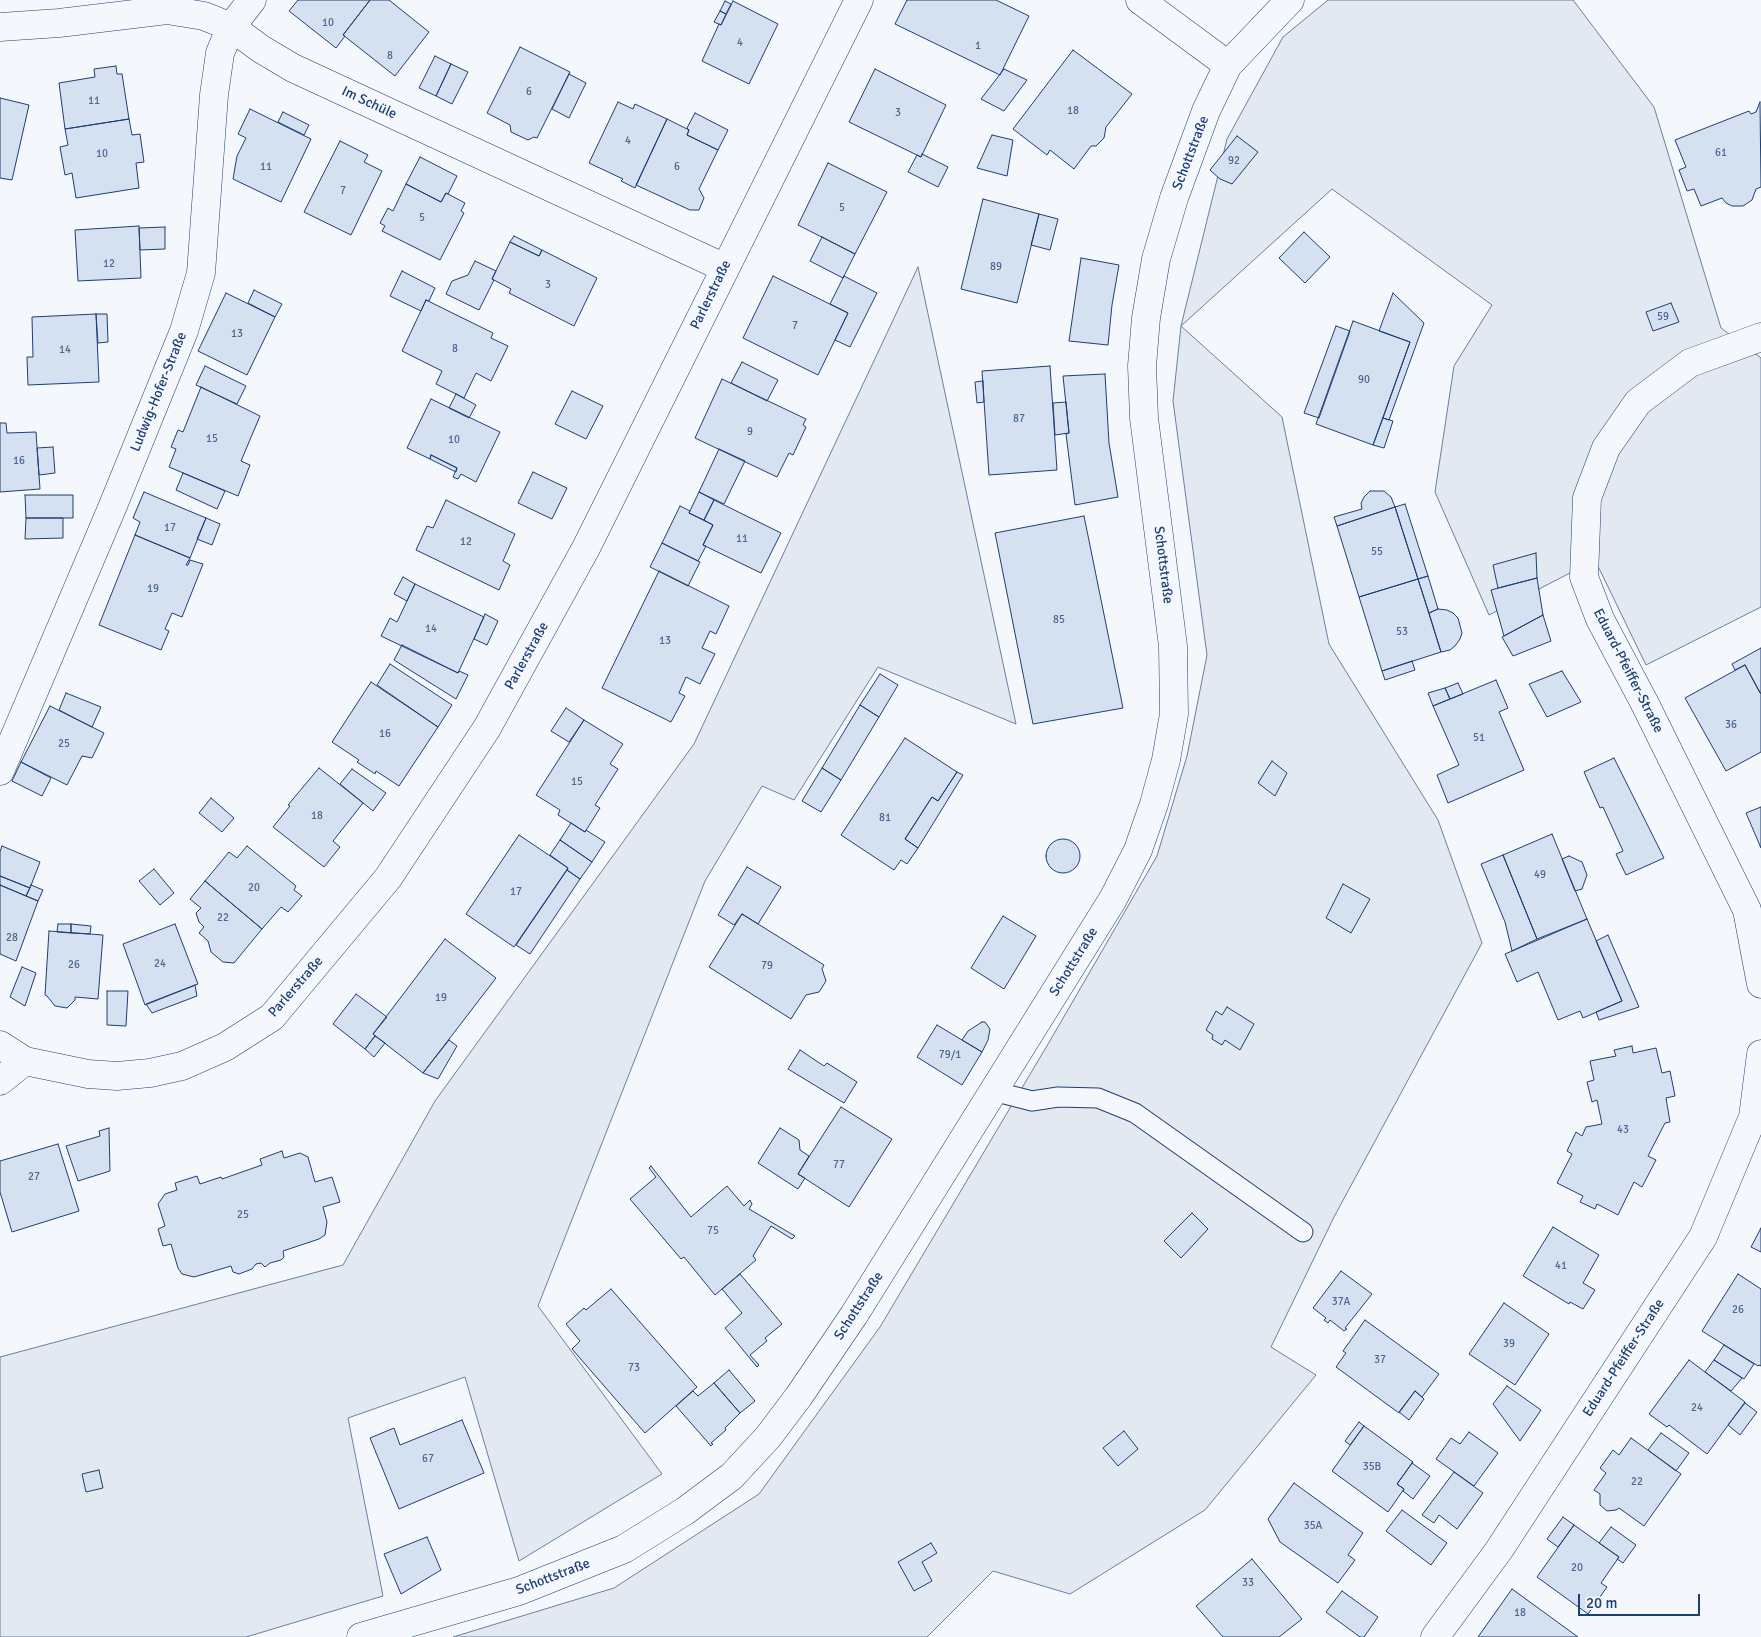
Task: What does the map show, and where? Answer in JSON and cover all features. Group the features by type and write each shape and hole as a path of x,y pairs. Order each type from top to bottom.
{"street":[{"name":"Ludwig-Hofer-Straße","path":"0,770 112,508 180,340 193,303 201,273 214,94 220,53 231,27 252,0"},
{"name":"Parlerstraße","path":"0,1045 25,1061 88,1074 117,1076 150,1073 182,1066 225,1047 272,1017 388,878 488,728 586,548 860,0"},
{"path":"1140,0 1228,64"},
{"name":"Schottstraße","path":"361,1637 519,1591 624,1549 685,1511 732,1476 773,1430 799,1396 854,1315 1113,899 1138,850 1154,804 1166,760 1174,714 1173,646 1144,418 1142,366 1146,318 1156,259 1174,198 1206,111 1228,64 1290,0"},
{"name":"Im Schüle","path":"0,27 59,23 168,10 204,16 231,27 260,49 293,68 725,268"},
{"name":"Eduard-Pfeiffer-Straße","path":"1761,337 1690,363 1638,402 1606,448 1587,498 1584,577 1600,620 1644,702 1747,910 1761,984"},
{"name":"Eduard-Pfeiffer-Straße","path":"1435,1637 1498,1550 1703,1237 1753,1117 1761,1054"},
{"path":"0,1081 25,1061"}],"lane":[{"path":"993,1092 1032,1100 1058,1097 1098,1098 1135,1113 1304,1232"}],"shaded area":[{"path":"1328,0 1573,0 1654,107 1721,328 1761,358 1761,607 1646,665 1595,560 1489,615 1435,492 1454,366 1492,305 1332,189 1181,326 1227,139 1283,37"},
{"path":"918,267 1016,724 878,667 794,800 762,786 705,881 538,1306 662,1474 519,1561 465,1377 348,1418 383,1596 246,1637 0,1637 0,1357 343,1265 435,1101 694,744"},
{"path":"1181,326 1282,417 1329,644 1438,820 1482,943 1334,1217 1271,1347 1316,1375 1205,1510 1070,1594 993,1571 927,1637 453,1637 614,1588 759,1494 880,1327 1157,856 1187,756 1207,655 1173,401"}],"building":[{"path":"298,0 370,0 343,35 345,36 336,48 289,11"},
{"path":"370,0 389,0 429,32 395,76 343,35"},
{"path":"907,0 996,0 1029,16 1000,75 895,24"},
{"path":"725,1 731,4 726,14 720,11"},
{"path":"733,1 778,24 749,84 702,61 719,24 721,25"},
{"path":"720,11 726,14 721,25 714,22"},
{"path":"520,47 570,72 537,138 534,137 528,140 511,132 510,125 487,113"},
{"path":"1073,50 1132,94 1106,127 1104,138 1096,146 1091,146 1074,169 1050,150 1047,155 1013,129"},
{"path":"435,56 451,64 436,96 419,88"},
{"path":"451,64 468,72 452,104 436,96"},
{"path":"116,66 117,74 122,74 129,119 65,129 59,83 95,77 94,69"},
{"path":"875,69 946,105 921,157 849,122"},
{"path":"1004,69 1027,80 1004,111 981,99"},
{"path":"569,74 586,83 569,118 552,109"},
{"path":"0,98 29,105 12,180 0,178"},
{"path":"618,102 633,109 635,104 667,119 635,188 621,181 623,179 589,163"},
{"path":"1760,102 1761,187 1756,189 1752,200 1743,206 1732,206 1722,198 1701,206 1694,189 1687,191 1679,170 1686,167 1675,140 1749,111 1751,114 1756,112"},
{"path":"250,109 311,139 281,202 233,179 237,156 246,138 238,134"},
{"path":"283,112 309,125 304,135 278,122"},
{"path":"695,113 728,130 718,150 687,135 689,130 687,128"},
{"path":"129,119 132,135 140,134 144,162 136,163 139,188 76,198 72,173 65,175 60,147 68,145 65,129"},
{"path":"667,119 689,130 687,135 718,150 699,189 704,198 699,210 690,210 636,185"},
{"path":"992,135 1013,140 1007,176 977,168"},
{"path":"1237,136 1258,152 1232,184 1220,179 1210,170"},
{"path":"340,141 368,155 364,162 382,171 351,235 304,212"},
{"path":"922,154 948,167 938,187 908,172 917,155 921,157"},
{"path":"420,157 457,176 448,194 446,193 441,202 406,184"},
{"path":"828,163 887,192 855,254 798,225"},
{"path":"406,184 441,202 446,193 465,203 461,211 464,213 440,260 382,231 385,226 380,223 388,208 393,211"},
{"path":"983,199 1039,214 1017,303 961,289"},
{"path":"1039,214 1058,219 1050,250 1031,245"},
{"path":"139,226 141,278 78,281 75,230"},
{"path":"165,227 165,249 140,250 139,228"},
{"path":"1304,232 1330,257 1305,283 1279,258"},
{"path":"514,236 542,250 539,256 510,242"},
{"path":"822,237 855,254 843,278 810,261"},
{"path":"510,242 539,256 542,250 597,278 574,326 509,293 511,289 492,279"},
{"path":"1081,258 1119,265 1108,345 1069,341"},
{"path":"475,261 496,271 492,279 494,280 479,310 446,294 452,281 468,275"},
{"path":"402,271 435,288 429,301 426,300 421,311 390,296"},
{"path":"773,276 848,313 818,375 743,338"},
{"path":"844,276 877,293 850,347 835,340 848,313 830,304"},
{"path":"254,290 282,304 275,317 248,303"},
{"path":"226,293 275,317 247,375 198,351"},
{"path":"1393,293 1424,323 1389,420 1383,418 1410,342 1379,331"},
{"path":"426,300 493,333 491,338 508,346 491,381 476,373 464,398 436,384 442,371 402,351"},
{"path":"1671,303 1679,322 1653,331 1646,312"},
{"path":"96,314 99,382 28,385 27,357 33,357 32,317"},
{"path":"96,314 107,314 108,342 98,343"},
{"path":"1353,321 1410,342 1373,445 1316,424"},
{"path":"1336,326 1350,331 1319,418 1304,413"},
{"path":"742,362 778,380 767,401 731,383"},
{"path":"205,366 246,386 237,404 196,385"},
{"path":"1050,366 1057,470 989,475 982,371"},
{"path":"1105,374 1109,443 1118,497 1075,505 1066,434 1069,433 1063,376"},
{"path":"722,379 806,419 803,425 806,427 793,455 789,453 777,477 695,438"},
{"path":"983,381 984,402 977,403 975,382"},
{"path":"201,387 260,416 241,461 250,465 238,496 169,467 176,449 171,447 178,430 183,432"},
{"path":"572,391 603,406 586,439 555,424"},
{"path":"456,394 476,405 469,418 449,408"},
{"path":"431,399 500,432 476,482 461,474 458,479 453,477 457,468 431,455 430,459 407,448"},
{"path":"1066,402 1069,433 1055,435 1053,403"},
{"path":"1383,418 1393,421 1384,448 1373,445"},
{"path":"0,423 6,423 7,433 36,432 40,489 0,492"},
{"path":"53,447 55,473 39,475 37,448"},
{"path":"719,449 745,461 724,504 699,492"},
{"path":"431,455 457,468 456,472 430,459"},
{"path":"533,472 567,488 552,519 518,503"},
{"path":"183,473 225,491 217,509 176,490"},
{"path":"1370,491 1384,491 1391,497 1395,507 1337,526 1334,517 1362,509 1361,503"},
{"path":"144,492 206,518 190,558 135,535 140,522 133,518"},
{"path":"699,492 714,500 704,520 689,513"},
{"path":"25,495 73,495 73,518 26,518"},
{"path":"446,500 515,534 503,561 510,565 499,590 416,550 427,526 433,528"},
{"path":"714,500 781,533 761,573 703,545 713,525 704,520"},
{"path":"1405,504 1428,576 1418,579 1395,507"},
{"path":"680,506 690,511 689,513 713,525 703,545 706,546 698,561 662,543"},
{"path":"1395,507 1418,579 1359,597 1337,526"},
{"path":"1084,516 1123,708 1033,724 995,533"},
{"path":"26,518 63,518 63,538 25,539"},
{"path":"206,518 220,524 212,545 197,539"},
{"path":"135,535 190,558 186,565 188,565 190,560 203,564 182,617 172,613 165,629 169,631 161,650 99,625"},
{"path":"662,543 700,562 688,586 650,567"},
{"path":"1536,553 1537,578 1498,588 1493,565"},
{"path":"659,571 729,606 716,634 710,631 702,648 715,654 700,684 686,677 679,693 685,696 671,722 602,688"},
{"path":"1428,576 1438,609 1429,613 1418,579"},
{"path":"403,577 415,584 407,601 394,594"},
{"path":"1537,578 1543,615 1504,636 1491,590"},
{"path":"1418,579 1441,652 1382,671 1359,597"},
{"path":"415,584 484,617 458,673 381,636 390,618 397,622"},
{"path":"1438,609 1447,610 1458,618 1462,633 1455,646 1450,650 1441,652 1429,613"},
{"path":"485,614 498,621 487,645 474,639"},
{"path":"1543,615 1551,641 1513,656 1502,637"},
{"path":"402,645 458,673 459,671 468,675 456,699 394,660"},
{"path":"1761,648 1760,693 1745,665 1735,670 1732,664"},
{"path":"1412,661 1415,670 1385,680 1382,671"},
{"path":"390,664 452,705 438,727 377,685"},
{"path":"1745,665 1761,694 1761,752 1726,771 1685,698"},
{"path":"1562,671 1581,702 1547,717 1529,684"},
{"path":"880,674 898,685 879,717 860,705"},
{"path":"1496,680 1508,708 1499,712 1524,770 1448,803 1437,775 1459,765 1433,706"},
{"path":"371,682 438,727 399,786 376,771 375,774 357,762 359,760 332,742"},
{"path":"1458,683 1463,694 1450,699 1445,688"},
{"path":"1445,688 1450,699 1433,706 1428,693"},
{"path":"66,693 101,707 92,727 59,710"},
{"path":"860,705 879,717 841,780 822,768"},
{"path":"50,706 104,733 92,758 82,756 67,785 21,762"},
{"path":"566,708 584,720 569,742 551,731"},
{"path":"584,720 623,744 610,764 618,769 595,805 600,808 585,832 558,815 560,810 536,795"},
{"path":"905,738 957,772 938,801 932,797 905,839 918,848 907,864 901,860 894,870 841,835"},
{"path":"1614,758 1664,858 1626,875 1616,854 1623,851 1603,807 1600,808 1584,772"},
{"path":"1272,761 1287,773 1275,796 1258,783"},
{"path":"21,762 51,778 42,796 12,781"},
{"path":"319,768 363,803 333,841 340,847 324,867 273,827 290,806 288,805"},
{"path":"822,768 841,780 821,812 802,801"},
{"path":"352,769 386,793 373,811 340,784"},
{"path":"957,772 963,775 918,848 905,839 932,797 938,801"},
{"path":"211,798 234,818 222,832 199,813"},
{"path":"1761,807 1761,848 1746,813"},
{"path":"571,823 605,842 592,862 560,840"},
{"path":"1552,834 1587,919 1537,939 1503,855"},
{"path":"519,835 568,868 514,947 466,914"},
{"path":"1063,839 1075,844 1080,856 1075,868 1063,873 1051,868 1046,856 1051,844"},
{"path":"560,840 592,862 580,879 550,855"},
{"path":"2,846 40,862 30,888 0,876 0,852"},
{"path":"247,846 296,886 294,890 302,896 288,912 281,907 262,929 205,881 229,852 237,858"},
{"path":"1503,855 1537,939 1512,951 1505,922 1481,864"},
{"path":"1569,856 1582,862 1587,875 1582,889 1575,891 1562,859"},
{"path":"747,867 781,887 758,924 742,914 734,925 718,915"},
{"path":"154,869 174,893 160,905 139,881"},
{"path":"567,870 580,879 530,954 516,945"},
{"path":"0,876 30,888 26,896 0,885"},
{"path":"205,881 262,929 234,963 223,962 211,952 208,941 199,933 204,927 199,922 196,913 201,908 190,899"},
{"path":"1343,884 1370,899 1351,933 1326,918"},
{"path":"0,885 38,901 16,961 0,954"},
{"path":"31,885 43,890 38,901 26,896"},
{"path":"742,914 824,965 822,969 826,981 819,992 806,995 791,1019 709,967"},
{"path":"1003,916 1036,936 1004,989 971,968"},
{"path":"1587,919 1622,1001 1583,1018 1580,1011 1558,1020 1538,972 1517,982 1505,954"},
{"path":"58,924 71,924 71,933 57,932"},
{"path":"71,924 91,926 90,934 71,933"},
{"path":"175,924 198,984 145,1005 123,944"},
{"path":"49,931 103,935 98,999 75,997 75,1000 67,1008 55,1006 45,995"},
{"path":"1608,935 1639,1007 1599,1020 1596,1012 1622,1001 1596,941"},
{"path":"445,939 496,978 423,1073 373,1034"},
{"path":"22,967 36,973 25,1006 10,997"},
{"path":"195,985 197,996 152,1013 146,1004"},
{"path":"107,991 128,991 126,1026 107,1025"},
{"path":"356,994 387,1017 373,1034 375,1036 365,1049 333,1024"},
{"path":"1227,1007 1254,1024 1240,1050 1225,1040 1222,1045 1212,1039 1213,1035 1206,1030 1216,1011 1222,1015"},
{"path":"985,1022 990,1029 988,1040 982,1052 962,1040 968,1031"},
{"path":"937,1025 982,1052 962,1085 917,1057"},
{"path":"375,1036 385,1043 374,1057 365,1049"},
{"path":"449,1040 457,1046 438,1079 423,1073"},
{"path":"1632,1046 1633,1053 1656,1048 1662,1073 1670,1071 1675,1096 1666,1098 1670,1122 1665,1123 1648,1156 1656,1160 1642,1187 1634,1182 1618,1215 1597,1204 1595,1209 1580,1202 1583,1196 1557,1183 1572,1154 1567,1151 1576,1132 1582,1136 1586,1127 1602,1124 1597,1100 1592,1102 1587,1082 1594,1080 1590,1061 1616,1056 1614,1050"},
{"path":"800,1050 824,1066 827,1063 857,1082 844,1103 788,1069"},
{"path":"841,1107 892,1139 849,1207 798,1174"},
{"path":"109,1128 110,1171 78,1181 66,1146 100,1136 99,1131"},
{"path":"780,1128 799,1140 800,1150 809,1156 798,1174 805,1178 798,1189 758,1163"},
{"path":"58,1144 79,1211 12,1232 0,1192 0,1161"},
{"path":"282,1151 284,1158 300,1153 308,1157 315,1182 332,1177 340,1202 323,1207 327,1222 325,1235 319,1239 283,1251 284,1257 281,1260 270,1263 265,1267 261,1263 256,1264 252,1269 239,1274 233,1272 231,1266 194,1277 182,1274 178,1268 171,1244 163,1246 158,1229 165,1226 158,1204 165,1194 177,1190 175,1183 197,1176 200,1184 221,1177 222,1179 262,1165 260,1159"},
{"path":"651,1166 691,1217 727,1186 744,1206 750,1200 752,1204 749,1209 795,1236 792,1239 771,1226 753,1256 756,1260 715,1295 684,1257 681,1259 630,1199 656,1177 649,1168"},
{"path":"1192,1213 1208,1229 1181,1258 1164,1241"},
{"path":"1553,1227 1599,1255 1583,1283 1595,1290 1583,1309 1570,1302 1569,1304 1523,1276"},
{"path":"1761,1228 1761,1252 1751,1247"},
{"path":"1341,1271 1372,1294 1344,1331 1330,1320 1328,1323 1324,1320 1326,1318 1313,1308"},
{"path":"740,1274 782,1324 765,1338 767,1341 750,1355 759,1365 757,1367 725,1328 742,1313 722,1289"},
{"path":"1738,1274 1761,1289 1761,1366 1758,1366 1702,1331"},
{"path":"611,1289 697,1387 645,1433 572,1349 580,1341 566,1324 584,1308 586,1310"},
{"path":"1504,1303 1549,1334 1515,1385 1469,1354"},
{"path":"1365,1320 1439,1374 1422,1397 1415,1391 1399,1413 1336,1367 1346,1353 1343,1351"},
{"path":"1724,1345 1754,1364 1744,1379 1714,1360"},
{"path":"1689,1360 1745,1402 1707,1454 1669,1425 1667,1427 1649,1414"},
{"path":"1714,1360 1742,1378 1731,1391 1705,1372"},
{"path":"729,1370 755,1401 740,1413 714,1383"},
{"path":"714,1383 740,1413 725,1428 726,1430 711,1443 713,1444 711,1446 676,1406 693,1391 698,1396"},
{"path":"1507,1386 1541,1410 1520,1441 1493,1404"},
{"path":"1415,1391 1424,1399 1409,1420 1399,1412"},
{"path":"1745,1403 1757,1412 1740,1435 1728,1425"},
{"path":"462,1420 484,1473 399,1509 370,1438 394,1428 400,1445"},
{"path":"1359,1422 1364,1426 1350,1445 1345,1441"},
{"path":"1364,1426 1413,1462 1397,1484 1404,1489 1388,1512 1332,1471"},
{"path":"1124,1431 1138,1449 1118,1466 1103,1448"},
{"path":"1469,1432 1498,1453 1474,1486 1436,1459 1451,1438 1460,1444"},
{"path":"1661,1433 1689,1453 1676,1471 1648,1450"},
{"path":"1631,1438 1681,1474 1644,1526 1619,1508 1607,1511 1600,1505 1600,1494 1594,1490 1606,1473 1600,1468 1613,1450 1619,1455"},
{"path":"1412,1463 1430,1476 1413,1499 1397,1484"},
{"path":"99,1470 103,1488 86,1492 82,1474"},
{"path":"1454,1472 1483,1493 1457,1529 1439,1515 1434,1523 1422,1515"},
{"path":"1294,1483 1363,1533 1348,1555 1355,1560 1338,1583 1280,1542 1268,1519"},
{"path":"1402,1510 1447,1543 1431,1565 1386,1531"},
{"path":"1563,1517 1574,1525 1558,1547 1547,1539"},
{"path":"1574,1525 1619,1557 1601,1583 1607,1587 1588,1614 1537,1577"},
{"path":"1611,1527 1636,1545 1623,1563 1617,1559 1619,1557 1599,1543"},
{"path":"427,1537 441,1570 401,1594 384,1554"},
{"path":"931,1543 937,1553 922,1562 932,1581 914,1591 898,1562"},
{"path":"1252,1559 1302,1619 1279,1637 1223,1637 1196,1606"},
{"path":"1512,1589 1578,1637 1478,1637"},
{"path":"1342,1591 1378,1617 1364,1637 1360,1637 1326,1612"}]}
